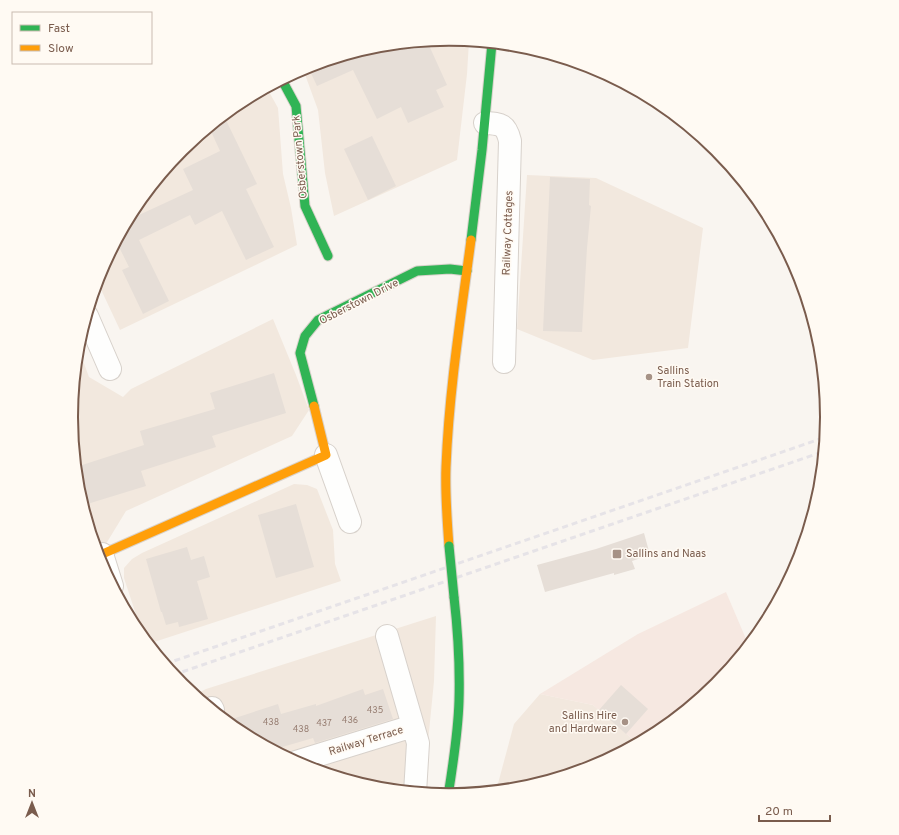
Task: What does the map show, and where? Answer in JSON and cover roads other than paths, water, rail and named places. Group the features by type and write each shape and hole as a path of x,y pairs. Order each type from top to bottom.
{"street":[{"path":"449,789 458,716 459,649 446,506 446,468 454,371 482,150 492,48"},
{"name":"Osberstown Park","path":"284,84 296,106 304,206 328,256"},
{"name":"Railway Cottages","path":"485,123 498,123 505,127 509,134 510,141 504,362"},
{"name":"Osberstown Drive","path":"350,522 326,455 300,353 305,336 318,320 417,272 450,269 466,271"},
{"path":"90,324 110,370"},
{"path":"104,553 326,455"},
{"name":"Railway Terrace","path":"387,636 418,743 415,787"},
{"name":"Railway Terrace","path":"304,760 413,726"}],"railway":[{"path":"170,662 820,439"},
{"path":"180,673 819,453"}],"place":[{"name":"Sallins Train Station","path":"649,377"},
{"name":"Sallins and Naas","path":"617,554"},
{"name":"Sallins Hire and Hardware","path":"625,722"}]}
